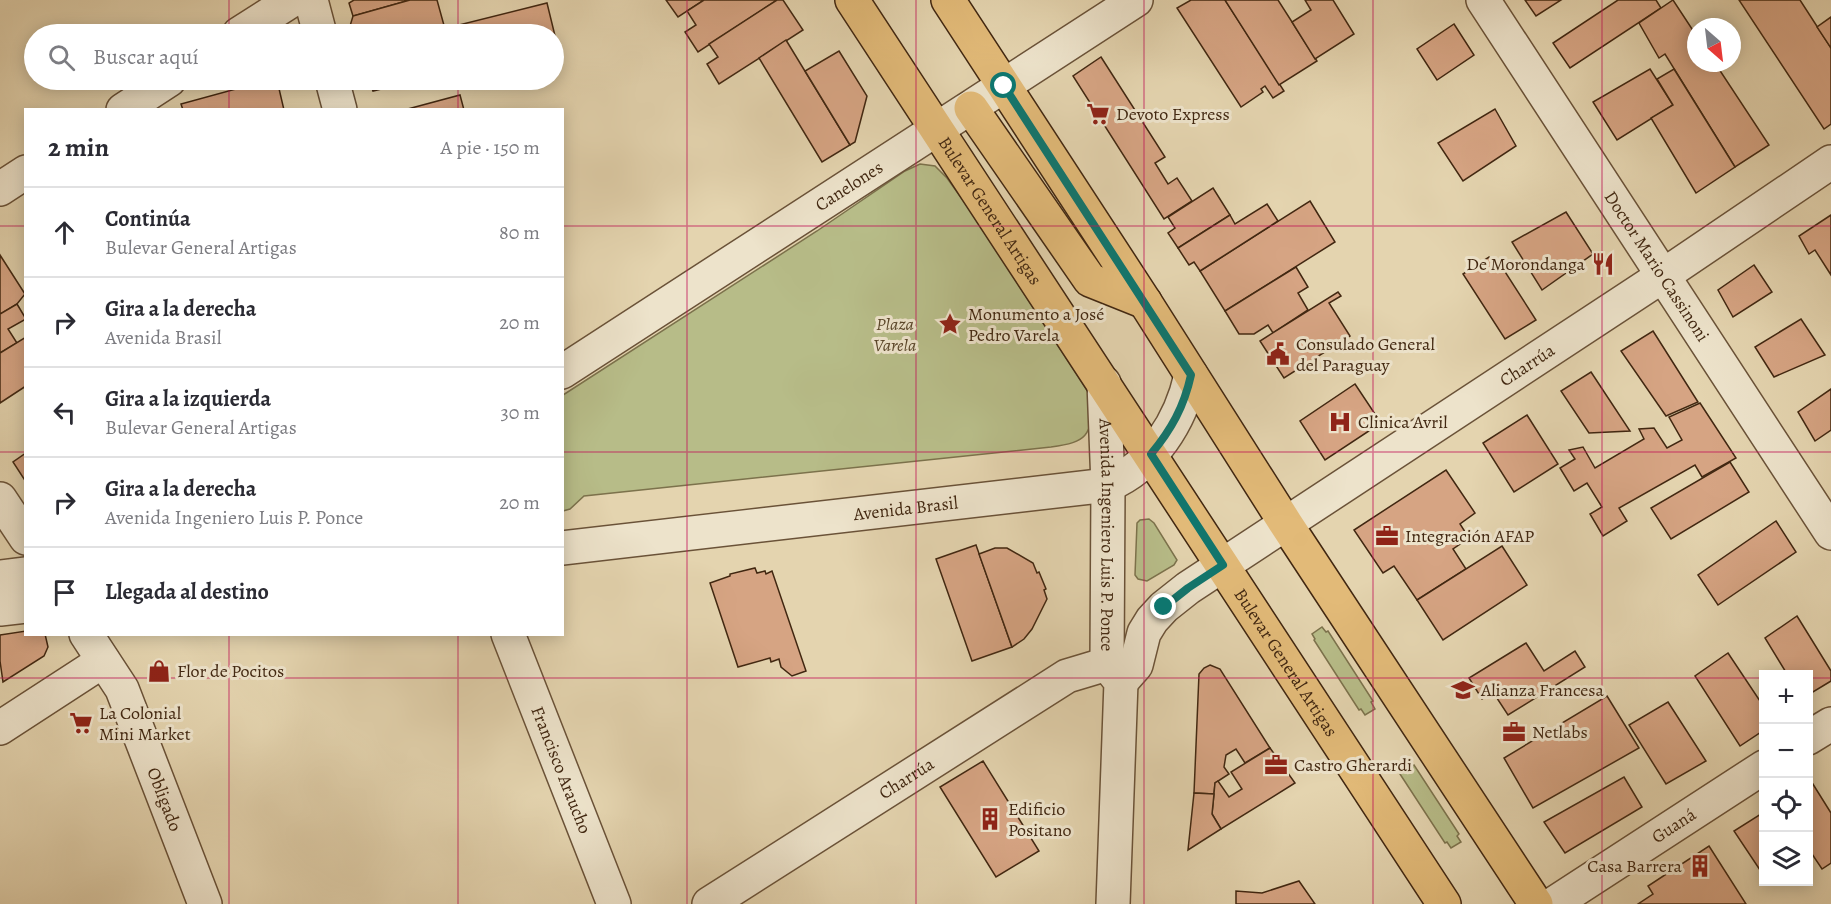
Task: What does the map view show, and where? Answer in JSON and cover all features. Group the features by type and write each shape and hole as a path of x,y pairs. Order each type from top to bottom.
{"main road":[{"name":"Bulevar General Artigas","path":"852,0 1444,904"},
{"path":"948,0 1536,904"},
{"path":"971,108 1090,280 1145,302"}],"street":[{"path":"254,24 292,0"},
{"path":"311,0 317,24"},
{"name":"Canelones","path":"564,371 1136,0"},
{"name":"Doctor Mario Cassinoni","path":"1483,0 1831,533"},
{"path":"126,108 154,90"},
{"path":"335,90 339,108"},
{"name":"Charrúa","path":"1223,565 1664,275 1831,162"},
{"path":"0,189 24,173"},
{"name":"Avenida Brasil","path":"564,548 1108,485 1135,470 1151,454 1177,418 1187,394 1191,375"},
{"name":"Avenida Ingeniero Luis P. Ponce","path":"1104,383 1114,673 1113,904"},
{"path":"0,499 24,535"},
{"name":"Avenida Ingeniero Luis P. Ponce","path":"1114,673 1137,665 1144,633 1152,620 1188,588 1223,565"},
{"path":"0,577 24,574"},
{"path":"0,609 24,606"},
{"name":"Francisco Araucho","path":"509,636 614,904"},
{"path":"0,728 95,648"},
{"name":"Obligado","path":"95,648 122,689 205,904"},
{"name":"Charrúa","path":"709,904 1066,676 1114,673"},
{"path":"1813,735 1831,724"},
{"name":"Guaná","path":"1553,904 1759,770"}],"green space":[{"name":"Plaza Varela","path":"920,164 935,166 947,178 970,210 1094,401 1091,422 1085,435 1073,443 1051,447 584,496 570,509 564,511 564,394 817,231 905,171"},
{"path":"1149,519 1154,523 1177,560 1174,565 1147,581 1138,579 1135,575 1137,523 1140,520"},
{"path":"1322,627 1326,632 1328,631 1373,701 1371,702 1375,709 1365,715 1361,709 1359,710 1314,640 1312,634"},
{"path":"1408,761 1412,766 1414,765 1459,834 1457,836 1461,842 1451,848 1447,842 1445,843 1400,774 1402,772 1399,767"}],"building":[{"path":"354,0 410,0 353,16 349,3"},
{"path":"410,0 437,0 444,24 351,24 353,16"},
{"path":"666,0 704,0 678,17"},
{"path":"704,0 777,0 698,52 685,32 696,25 687,11"},
{"path":"777,0 783,0 803,30 719,84 707,64 718,57 709,44"},
{"path":"1191,0 1225,0 1284,91 1273,98 1265,86 1261,89 1263,92 1241,107 1177,8"},
{"path":"1225,0 1278,0 1317,61 1279,85"},
{"path":"1305,0 1333,0 1354,34 1315,59 1292,22 1311,10"},
{"path":"1525,0 1561,0 1536,16"},
{"path":"1618,0 1656,0 1661,8 1570,68 1553,43"},
{"path":"1673,0 1687,21 1687,72 1721,72 1769,145 1735,167 1665,54 1659,58 1639,23"},
{"path":"1739,0 1800,0 1831,48 1831,124 1824,129"},
{"path":"547,3 552,24 463,24"},
{"path":"1831,17 1831,48 1817,27"},
{"path":"1454,24 1474,55 1437,80 1417,49"},
{"path":"786,40 850,145 822,162 759,58"},
{"path":"839,51 867,96 855,142 850,145 805,71"},
{"path":"1101,57 1165,157 1155,163 1168,184 1177,178 1192,201 1164,219 1073,76"},
{"path":"1650,69 1673,105 1617,140 1593,102"},
{"path":"1674,69 1735,167 1696,193 1651,118 1673,105 1657,79"},
{"path":"232,90 279,90 284,108 182,108 181,104"},
{"path":"460,95 463,108 411,108"},
{"path":"1495,109 1516,146 1463,181 1438,143"},
{"path":"1213,188 1230,215 1178,248 1168,233 1175,228 1168,217"},
{"path":"1310,201 1335,242 1225,311 1200,271"},
{"path":"1267,204 1278,221 1200,271 1194,262 1189,265 1178,248 1230,215 1235,224"},
{"path":"1566,212 1593,254 1542,290 1512,242"},
{"path":"1831,215 1831,275 1815,250 1809,254 1799,236"},
{"path":"0,255 24,295 17,304 0,314"},
{"path":"1489,257 1497,270 1502,267 1536,320 1505,339 1463,274"},
{"path":"1754,265 1772,292 1733,317 1718,290"},
{"path":"1296,267 1308,287 1298,293 1308,310 1273,333 1268,325 1254,334 1239,334 1225,311"},
{"path":"1338,292 1341,296 1329,303 1350,336 1284,378 1260,341"},
{"path":"17,304 24,320 8,329 17,343 0,353 0,314"},
{"path":"1801,319 1825,355 1774,377 1755,347"},
{"path":"1653,331 1698,402 1666,416 1621,351"},
{"path":"24,338 24,387 0,403 0,353"},
{"path":"1591,372 1630,431 1589,433 1561,391"},
{"name":"Clinica Avril","path":"1355,384 1381,423 1325,460 1300,421"},
{"path":"1831,389 1831,430 1815,441 1798,412"},
{"path":"1700,403 1736,458 1702,477 1695,465 1619,508 1627,521 1603,536 1590,514 1602,507 1587,483 1574,491 1560,468 1575,459 1569,450 1583,447 1595,468 1644,439 1639,429 1654,428 1667,448 1682,440 1669,417"},
{"path":"1527,415 1558,464 1514,492 1483,443"},
{"path":"24,454 24,479 13,462"},
{"path":"1730,462 1749,492 1671,539 1651,508"},
{"path":"1446,470 1475,513 1460,524 1469,538 1453,549 1466,569 1417,600 1394,566 1383,573 1354,530"},
{"path":"1776,521 1796,552 1718,605 1698,575"},
{"path":"976,545 1012,647 972,661 936,559"},
{"path":"1502,546 1527,585 1443,640 1417,600"},
{"path":"995,548 1007,548 1033,563 1046,589 1044,590 1047,599 1032,629 1024,639 1012,647 979,554"},
{"path":"755,568 757,573 765,571 766,574 772,571 806,671 792,676 781,667 779,659 771,662 770,658 738,667 710,583 730,576 730,574"},
{"path":"1797,616 1831,671 1831,681 1813,692 1813,670 1785,670 1765,638"},
{"path":"24,631 24,636 45,636 48,647 44,656 3,682 0,635"},
{"path":"1526,643 1544,671 1575,651 1585,667 1508,715 1493,692 1482,699 1469,678"},
{"path":"1728,653 1759,700 1759,733 1740,746 1695,676"},
{"path":"1210,665 1220,669 1270,748 1245,763 1236,749 1226,755 1224,767 1229,774 1215,783 1214,794 1194,793 1199,674"},
{"path":"1607,696 1639,748 1533,808 1504,758"},
{"path":"1668,702 1706,761 1666,784 1629,725"},
{"path":"1270,748 1295,783 1221,829 1212,814 1215,783 1218,781 1229,797 1242,789 1231,772"},
{"name":"Edificio Positano","path":"983,761 1039,851 996,877 940,787"},
{"path":"1624,777 1642,807 1565,853 1544,822"},
{"path":"1813,784 1831,813 1831,863 1822,869 1813,856"},
{"path":"1194,793 1214,794 1212,814 1221,829 1188,850"},
{"path":"1759,815 1759,868 1734,831"},
{"name":"Casa Barrera","path":"1709,846 1746,904 1638,904 1653,894 1648,886"},
{"path":"1299,881 1315,904 1236,904 1236,891 1262,893"}],"place":[{"name":"Devoto Express","path":"1098,114"},
{"name":"De Morondanga","path":"1603,264"},
{"name":"Monumento a José Pedro Varela","path":"950,324"},
{"name":"Consulado General del Paraguay","path":"1278,354"},
{"name":"Clinica Avril","path":"1340,422"},
{"name":"Integración AFAP","path":"1387,536"},
{"name":"Flor de Pocitos","path":"159,671"},
{"name":"Alianza Francesa","path":"1463,690"},
{"name":"La Colonial Mini Market","path":"81,723"},
{"name":"Netlabs","path":"1514,732"},
{"name":"Castro Gherardi","path":"1276,765"},
{"name":"Edificio Positano","path":"990,819"},
{"name":"Casa Barrera","path":"1700,866"}],"route":[{"path":"1004,86 1191,375 1187,394 1177,418 1151,454 1223,565 1164,607"}]}
